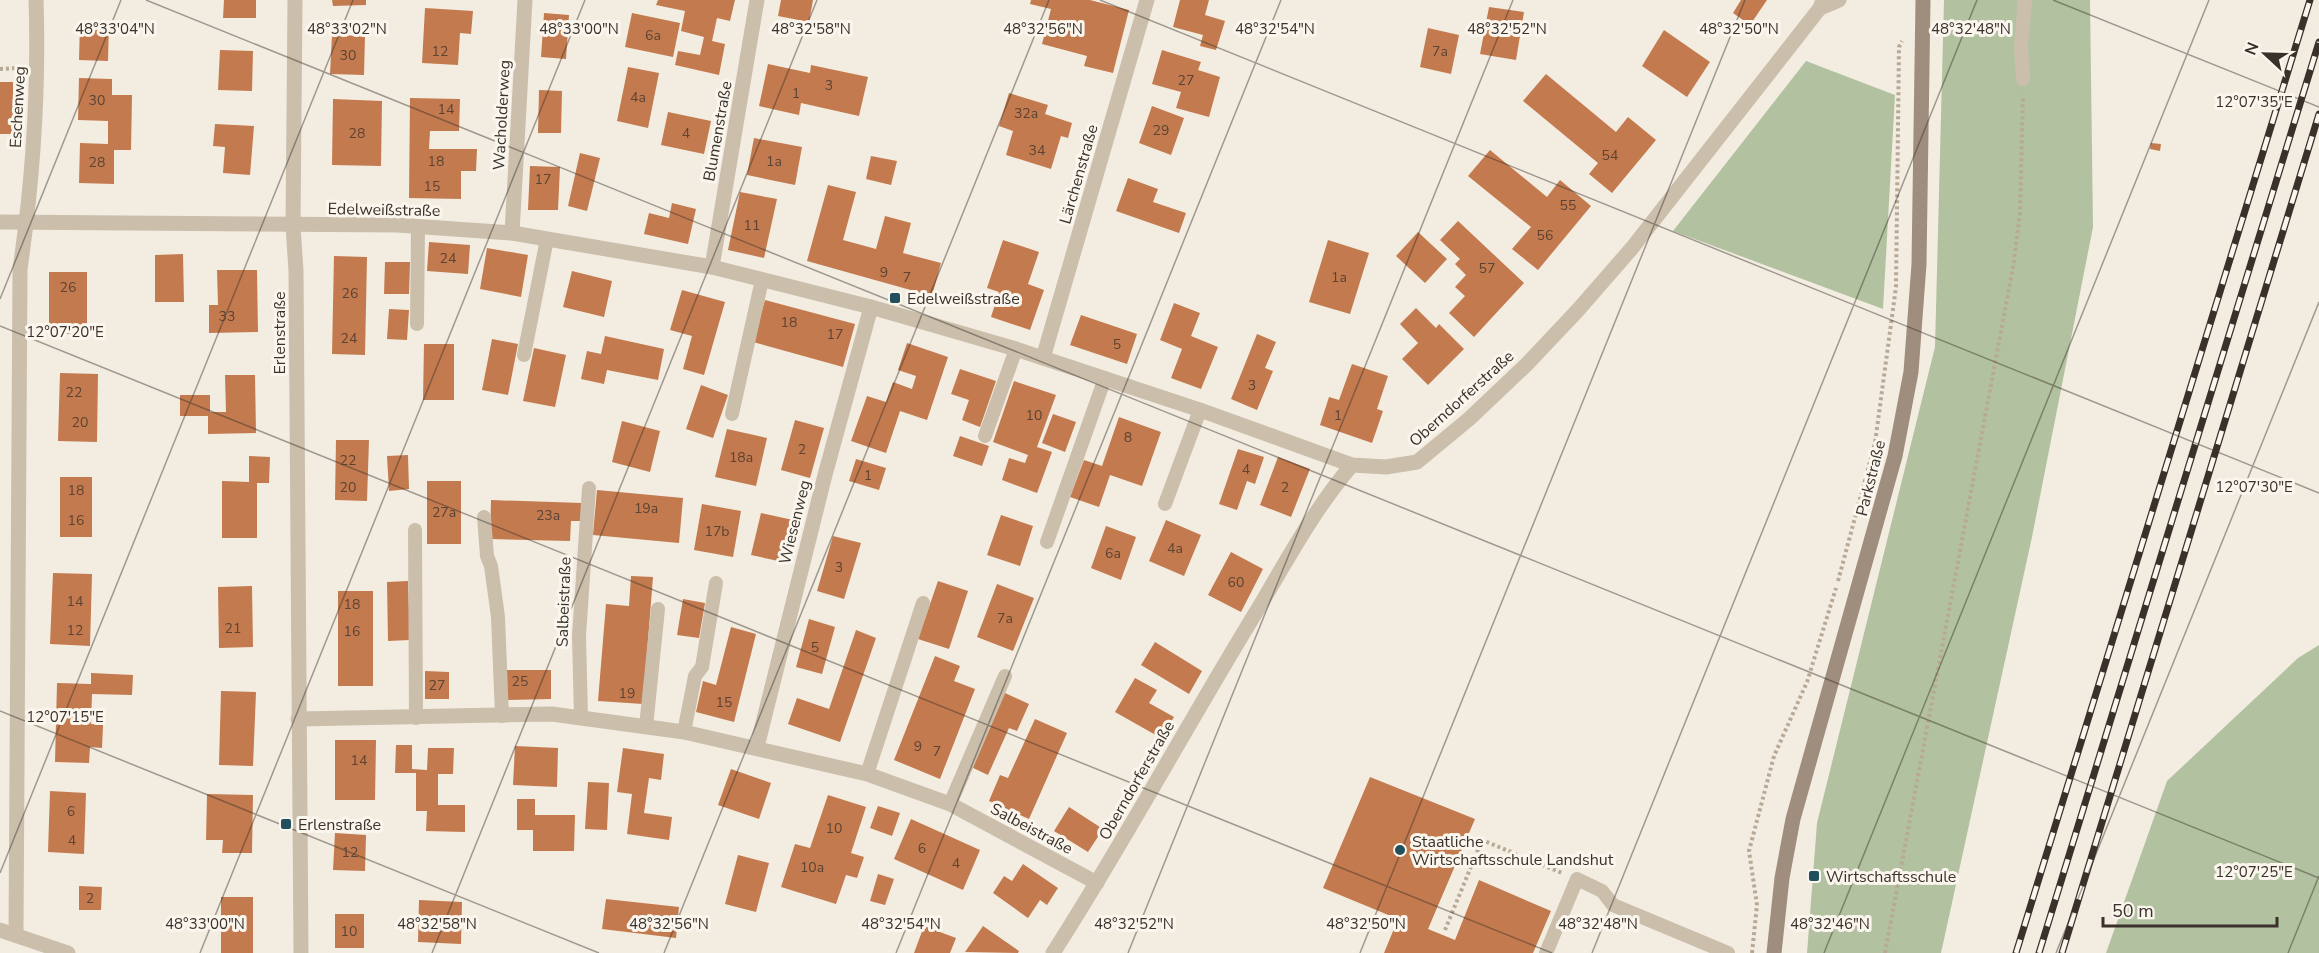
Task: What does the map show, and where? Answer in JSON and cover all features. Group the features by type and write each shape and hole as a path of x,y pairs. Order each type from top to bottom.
{"main road":[{"name":"Parkstraße","path":"1773,953 1782,878 1793,819 1892,468 1911,372 1919,264 1923,0"}],"street":[{"name":"Eschenweg","path":"16,934 20,269 32,180 38,67 36,0"},
{"name":"Erlenstraße","path":"295,0 293,226 297,283 301,953"},
{"name":"Wacholderweg","path":"512,233 525,0"},
{"name":"Blumenstraße","path":"712,267 757,0"},
{"name":"Lärchenstraße","path":"1043,358 1147,0"},
{"name":"Oberndorferstraße","path":"1053,953 1097,883 1329,491 1352,465 1386,467 1417,462 1526,365 1632,248 1821,4 1839,0"},
{"name":"Edelweißstraße","path":"0,222 418,227 512,233 712,267 872,307 1016,349 1200,410 1352,465"},
{"name":"Wiesenweg","path":"756,747 825,475 872,307"},
{"name":"Salbeistraße","path":"298,719 552,714 684,732 867,774 950,804 1097,883"},
{"path":"0,930 68,953"}],"lane":[{"path":"2023,79 2021,46 2025,0"},
{"path":"417,324 418,227"},
{"path":"524,355 547,239"},
{"path":"732,414 762,280"},
{"path":"985,436 1016,349"},
{"path":"1047,542 1105,378"},
{"path":"1165,504 1200,410"},
{"name":"Salbeistraße","path":"581,718 579,636 589,488"},
{"path":"484,516 487,556 491,566 498,617 502,716"},
{"path":"415,530 416,718"},
{"path":"684,732 695,676 702,667 716,583"},
{"path":"867,774 923,603"},
{"path":"646,727 658,609"},
{"path":"950,804 1005,676"},
{"path":"1546,953 1577,879 1602,891 1613,905 1728,953"}],"path":[{"path":"1752,953 1757,905 1749,851 1773,756 1807,682 1836,588 1875,443 1896,287 1899,47 1903,38"},
{"path":"1884,953 2013,267 2020,213 2023,79"},
{"path":"1445,930 1482,840 1577,879"}],"green space":[{"path":"1944,0 2090,0 2093,227 2032,537 1941,953 1807,953 1817,823 1935,347"},
{"path":"1806,61 1895,95 1883,309 1673,231"},
{"path":"2319,645 2319,953 2106,953 2167,781 2298,658"}],"building":[{"path":"224,0 256,0 256,18 223,18"},
{"path":"332,0 366,0 366,5 333,6"},
{"path":"658,0 735,0 730,21 717,18 712,41 725,44 719,75 675,65 678,51 700,55 704,37 681,31 685,11 656,5"},
{"path":"781,0 813,0 809,22 778,16"},
{"path":"1031,0 1090,0 1129,10 1113,73 1084,66 1087,56 1042,44 1051,9 1030,4"},
{"path":"1180,0 1209,0 1205,15 1225,21 1216,50 1200,46 1203,35 1173,27"},
{"path":"1741,0 1767,0 1750,25 1733,13"},
{"path":"1489,7 1524,12 1516,60 1480,54"},
{"path":"425,8 473,11 471,34 460,33 458,65 422,63"},
{"path":"544,13 569,15 566,59 541,57"},
{"path":"632,13 680,23 673,57 625,47"},
{"path":"80,22 109,23 108,61 79,60"},
{"path":"1428,28 1459,35 1451,74 1420,67"},
{"path":"1664,30 1710,62 1687,97 1642,66"},
{"path":"332,35 365,36 364,75 330,74"},
{"path":"220,50 253,51 252,91 218,90"},
{"path":"1162,50 1201,62 1198,70 1220,77 1209,117 1176,108 1181,92 1152,84"},
{"path":"768,64 810,73 811,65 868,77 859,116 801,103 799,115 759,106"},
{"path":"628,67 659,73 648,128 617,121"},
{"path":"1546,74 1616,132 1628,117 1656,140 1612,193 1589,174 1598,163 1523,101"},
{"path":"79,78 112,79 112,95 132,95 131,150 114,150 114,184 79,183 80,143 108,144 108,121 78,120"},
{"path":"0,82 13,82 13,134 0,134"},
{"path":"539,90 562,91 561,133 538,133"},
{"path":"1009,93 1048,105 1045,114 1072,123 1068,138 1061,136 1051,169 1006,155 1013,131 999,126"},
{"path":"410,98 460,99 459,131 430,131 429,149 477,149 476,171 461,171 461,199 409,198"},
{"path":"333,99 382,101 381,166 332,165"},
{"path":"1152,106 1184,118 1171,155 1139,143"},
{"path":"668,112 711,121 704,154 661,145"},
{"path":"215,124 254,126 250,175 223,173 225,147 213,146"},
{"path":"754,138 802,147 795,185 747,175"},
{"path":"2151,143 2161,144 2160,151 2150,149"},
{"path":"1490,150 1547,197 1560,180 1591,206 1538,270 1512,249 1531,227 1468,176"},
{"path":"580,153 600,158 587,211 568,206"},
{"path":"871,156 897,161 891,185 866,179"},
{"path":"530,166 560,167 558,210 528,210"},
{"path":"1128,178 1158,189 1153,202 1186,213 1179,233 1116,211"},
{"path":"828,185 856,192 843,240 876,249 885,216 911,223 903,253 941,263 932,296 807,261"},
{"path":"740,192 777,199 764,258 728,250"},
{"path":"672,203 696,209 688,244 644,234 649,213 669,218"},
{"path":"1458,221 1524,283 1474,337 1449,313 1465,296 1455,287 1466,275 1455,264 1460,259 1440,240"},
{"path":"1418,232 1447,259 1425,283 1396,256"},
{"path":"1003,240 1039,252 1028,284 1044,290 1030,330 991,317 999,292 987,288"},
{"path":"1328,240 1369,253 1350,314 1309,302"},
{"path":"429,242 470,245 468,274 427,271"},
{"path":"487,248 528,255 521,297 480,289"},
{"path":"183,254 184,302 155,302 155,255"},
{"path":"334,256 367,257 365,355 332,354"},
{"path":"385,262 410,262 409,294 384,294"},
{"path":"217,270 257,270 258,332 209,333 209,305 218,305"},
{"path":"572,271 612,281 604,317 563,307"},
{"path":"49,272 87,272 87,334 49,334"},
{"path":"682,290 725,302 704,375 683,369 692,336 670,330"},
{"path":"765,300 855,324 843,367 753,342"},
{"path":"1174,303 1200,313 1191,336 1218,347 1201,389 1171,378 1182,349 1160,340"},
{"path":"1416,308 1436,328 1439,324 1464,349 1428,385 1402,359 1418,343 1400,324"},
{"path":"389,309 409,310 407,340 387,339"},
{"path":"1081,315 1137,334 1127,364 1070,345"},
{"path":"1257,334 1276,342 1265,368 1273,371 1257,410 1231,399"},
{"path":"605,336 664,349 658,380 607,370 604,384 581,379 587,351 601,354"},
{"path":"492,339 518,344 508,395 482,390"},
{"path":"907,343 948,357 927,420 900,411 886,453 851,441 867,396 886,402 893,382 912,389 916,376 898,370"},
{"path":"424,344 454,344 454,400 423,400"},
{"path":"534,348 566,355 555,407 523,401"},
{"path":"1352,364 1388,376 1377,409 1383,411 1372,443 1320,425 1329,397 1339,400"},
{"path":"960,369 996,381 980,427 962,420 969,400 951,394"},
{"path":"60,373 98,374 97,442 58,441"},
{"path":"225,375 255,375 256,433 208,434 208,416 180,416 180,395 210,395 210,412 226,412"},
{"path":"1014,381 1056,395 1037,447 1052,452 1037,493 1002,480 1009,458 1025,463 1028,455 993,442"},
{"path":"701,385 728,395 713,438 686,429"},
{"path":"1053,414 1076,422 1065,452 1042,443"},
{"path":"1119,417 1161,432 1142,486 1110,475 1099,507 1070,497 1084,460 1102,466"},
{"path":"795,420 824,428 810,478 781,470"},
{"path":"622,421 660,431 650,472 612,462"},
{"path":"727,429 767,438 756,486 715,477"},
{"path":"960,436 989,446 982,466 953,456"},
{"path":"336,440 369,440 367,501 335,500"},
{"path":"1238,449 1264,457 1255,484 1247,481 1237,510 1219,504"},
{"path":"408,455 409,489 389,491 387,456"},
{"path":"249,456 270,457 269,483 257,483 257,538 222,538 222,481 249,482"},
{"path":"1278,457 1310,469 1291,517 1260,505"},
{"path":"856,459 886,468 879,490 849,481"},
{"path":"60,477 92,477 92,537 60,537"},
{"path":"427,481 461,481 461,544 427,544"},
{"path":"597,490 683,498 679,543 593,535"},
{"path":"491,500 582,503 582,521 571,521 570,541 490,539"},
{"path":"702,504 741,511 733,557 694,550"},
{"path":"761,513 793,520 783,562 751,555"},
{"path":"1001,515 1033,526 1020,566 987,555"},
{"path":"1166,520 1201,535 1184,576 1149,561"},
{"path":"1106,526 1136,537 1121,580 1091,568"},
{"path":"833,536 861,543 844,599 817,591"},
{"path":"1231,552 1263,569 1241,612 1208,595"},
{"path":"53,573 92,574 90,646 50,644"},
{"path":"631,576 653,577 643,704 598,701 606,604 629,606"},
{"path":"408,581 410,640 388,641 387,582"},
{"path":"938,581 968,591 949,649 918,639"},
{"path":"997,584 1034,598 1013,651 977,637"},
{"path":"252,586 253,647 219,648 218,587"},
{"path":"338,591 373,591 373,686 338,686"},
{"path":"683,599 705,603 699,638 677,635"},
{"path":"809,619 835,627 822,674 796,667"},
{"path":"731,627 756,634 734,722 696,712 703,681 716,685"},
{"path":"856,630 876,638 840,742 788,724 797,698 829,709"},
{"path":"1155,642 1202,671 1189,694 1141,665"},
{"path":"935,656 960,666 954,681 975,689 940,779 894,760"},
{"path":"506,670 551,670 551,699 507,700"},
{"path":"425,671 449,672 449,699 425,699"},
{"path":"91,673 133,675 132,695 92,694 91,724 103,725 102,748 90,747 89,763 55,762 57,683 91,684"},
{"path":"1135,678 1157,690 1149,703 1174,717 1161,738 1115,712"},
{"path":"221,691 256,692 253,766 219,765"},
{"path":"1003,692 1029,704 1017,731 1009,728 988,775 971,767"},
{"path":"1035,719 1067,733 1029,819 989,801 1000,775 1008,778"},
{"path":"335,740 376,740 375,800 335,800"},
{"path":"396,745 412,745 412,769 427,770 428,748 454,748 453,774 438,774 438,805 465,805 465,832 426,831 427,811 416,811 416,773 395,773"},
{"path":"515,746 558,748 557,787 513,785"},
{"path":"623,748 664,754 661,780 649,778 644,813 672,817 669,840 627,834 632,794 617,792"},
{"path":"731,769 771,783 759,819 718,805"},
{"name":"Staatliche Wirtschaftsschule Landshut","path":"1370,777 1475,819 1428,929 1455,940 1479,880 1551,911 1533,953 1384,953 1398,919 1323,888"},
{"path":"588,782 609,783 607,830 585,829"},
{"path":"50,791 86,793 84,854 48,852"},
{"path":"207,794 253,795 252,853 222,853 223,840 206,840"},
{"path":"828,795 866,807 851,853 864,857 857,878 846,875 836,904 781,887 795,844 810,848"},
{"path":"517,799 535,799 535,815 575,815 574,851 533,851 533,830 517,830"},
{"path":"878,806 900,813 892,836 870,828"},
{"path":"1069,807 1103,829 1088,852 1054,831"},
{"path":"911,819 980,850 963,890 894,859"},
{"path":"335,833 366,835 365,871 333,870"},
{"path":"738,855 769,863 756,912 725,904"},
{"path":"1023,864 1058,888 1047,905 1040,900 1028,918 993,893 1004,876 1012,881"},
{"path":"878,874 894,879 885,905 870,901"},
{"path":"79,886 102,887 101,910 79,910"},
{"path":"221,897 253,897 253,953 221,953"},
{"path":"606,899 679,907 676,938 602,929"},
{"path":"419,900 462,902 461,944 418,942"},
{"path":"335,914 364,914 364,948 335,948"},
{"path":"924,926 956,938 950,953 914,953"},
{"path":"983,926 1019,951 1018,953 965,952"}],"railway":[{"path":"2016,953 2310,0"},
{"path":"2039,953 2319,42"},
{"path":"2062,953 2319,114"}],"place":[{"name":"Edelweißstraße","path":"895,298"},
{"name":"Erlenstraße","path":"286,824"},
{"name":"Staatliche Wirtschaftsschule Landshut","path":"1400,850"},
{"name":"Wirtschaftsschule","path":"1814,876"}]}
